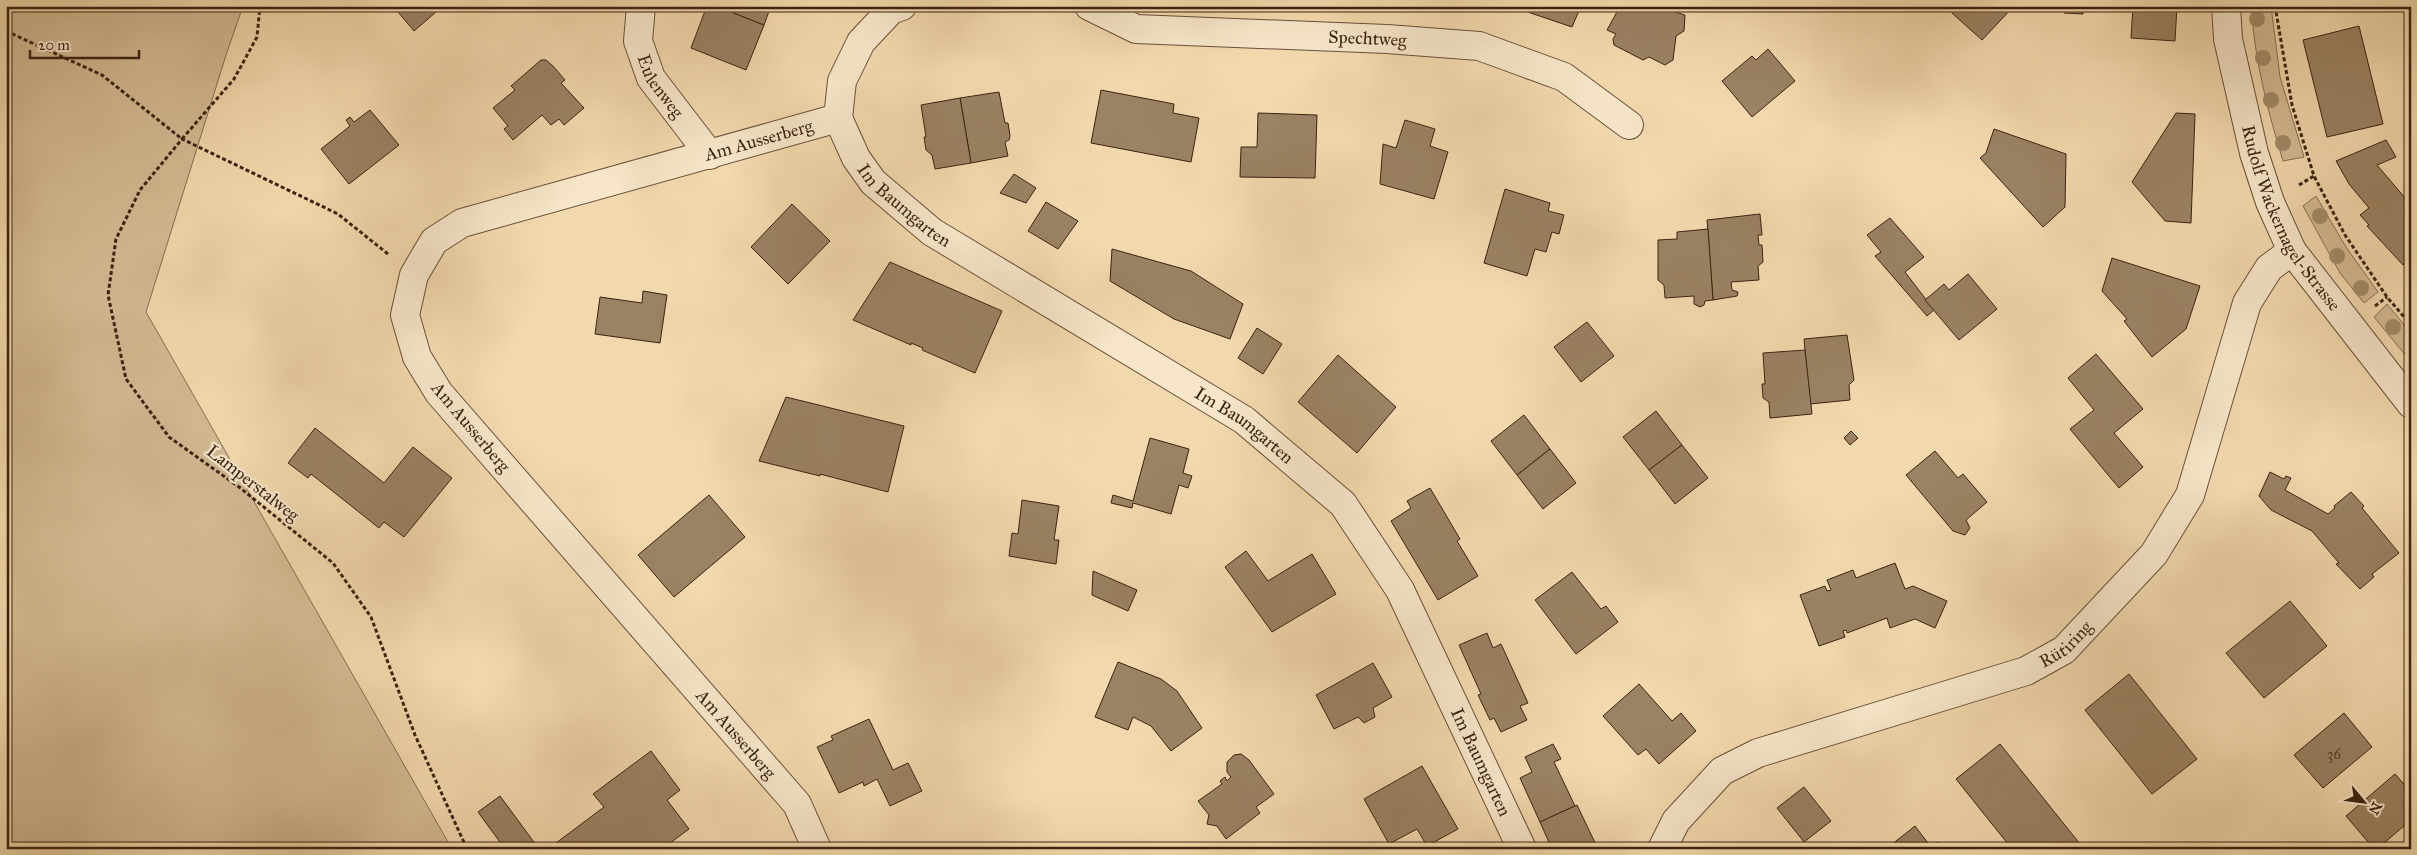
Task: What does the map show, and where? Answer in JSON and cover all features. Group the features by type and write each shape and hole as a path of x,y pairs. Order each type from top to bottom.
{"street":[{"name":"Eulenweg","path":"641,6 638,40 651,78 710,155"},
{"path":"838,118 842,81 861,42 891,10 902,6"},
{"name":"Spechtweg","path":"1089,6 1136,29 1387,38 1480,46 1564,77 1629,125"},
{"name":"Rudolf Wackernagel-Strasse","path":"2226,6 2228,39 2254,153 2270,202 2292,251 2411,404"},
{"name":"Am Ausserberg","path":"817,849 797,804 439,392 417,357 405,314 414,275 434,241 462,223 838,118"},
{"name":"Im Baumgarten","path":"838,118 856,158 872,182 932,232 1244,420 1343,504 1400,590 1522,849"},
{"name":"Rütiring","path":"1662,849 1676,821 1722,770 1758,753 2026,671 2064,650 2154,554 2190,495 2246,303 2269,268 2292,251"}],"path":[{"name":"Lamperstalweg","path":"260,6 257,37 234,79 140,190 116,239 108,295 126,379 169,437 239,487 333,563 371,617 415,735 467,849"},
{"path":"2275,6 2292,105 2314,176 2345,235 2387,297 2411,325"},
{"path":"6,31 102,75 182,139 338,214 414,275"}],"shaded area":[{"path":"6,6 243,6 146,312 452,849 6,849"},
{"path":"2251,6 2271,6 2280,77 2304,157 2283,161 2262,85 2255,46"},
{"path":"2316,196 2346,247 2378,292 2364,303 2340,273 2303,206"},
{"path":"2387,304 2411,333 2411,362 2374,317"}],"building":[{"path":"393,6 443,6 414,31"},
{"path":"702,6 716,6 764,25 746,70 691,48 705,11 700,9"},
{"path":"716,6 771,6 764,25"},
{"path":"1510,6 1581,6 1572,27"},
{"path":"1636,6 1646,6 1660,11 1662,8 1685,15 1684,31 1676,36 1673,60 1665,65 1649,57 1643,60 1614,45 1613,39 1616,34 1607,30 1618,10 1621,12 1626,8 1634,9"},
{"path":"1945,6 1958,6 1952,13"},
{"path":"1958,6 2014,6 1982,40 1952,13"},
{"path":"2065,6 2084,6 2083,14 2064,13"},
{"path":"2133,6 2177,6 2175,41 2131,38"},
{"path":"2359,26 2383,124 2327,137 2303,40"},
{"path":"1768,49 1795,81 1752,117 1722,81 1752,56 1756,60"},
{"path":"541,60 546,60 553,66 565,80 561,83 584,108 564,125 559,119 551,125 542,115 513,140 504,129 508,126 493,108 515,90 511,86"},
{"path":"1101,90 1174,104 1173,113 1199,118 1191,162 1091,143"},
{"path":"999,92 1005,123 1008,123 1010,136 1009,140 1005,142 1008,156 971,163 960,98"},
{"path":"960,98 971,163 935,169 932,155 926,150 921,105"},
{"path":"370,110 399,145 349,184 321,149 350,126 346,120 350,117 354,122"},
{"path":"1258,113 1317,115 1315,178 1240,177 1241,147 1257,147"},
{"path":"2176,113 2195,114 2191,223 2165,221 2132,182"},
{"path":"1405,120 1435,129 1430,146 1448,152 1434,199 1380,184 1383,144 1396,148"},
{"path":"1994,129 2066,154 2065,207 2043,227 1980,158 1986,153"},
{"path":"2386,140 2396,157 2377,165 2411,205 2411,258 2403,265 2367,226 2369,225 2360,215 2369,208 2349,184 2336,161"},
{"path":"1014,174 1036,188 1026,203 1000,193"},
{"path":"1505,189 1550,203 1548,211 1564,215 1559,234 1552,232 1546,252 1535,249 1527,276 1484,263"},
{"path":"1046,202 1078,221 1058,249 1028,231"},
{"path":"792,204 830,241 788,284 751,247"},
{"path":"1760,214 1762,235 1758,235 1759,245 1762,245 1763,262 1758,266 1759,280 1731,282 1732,290 1738,292 1737,296 1713,300 1707,220"},
{"path":"1890,218 1924,257 1905,272 1934,310 1927,316 1875,256 1881,252 1867,235"},
{"path":"1708,229 1713,300 1705,301 1704,305 1700,307 1694,304 1694,296 1665,298 1664,285 1658,280 1658,240 1677,239 1677,232"},
{"path":"1112,249 1191,271 1243,304 1230,339 1174,319 1110,281"},
{"path":"2112,258 2200,286 2186,329 2152,357 2124,321 2127,319 2102,291"},
{"path":"890,262 1002,311 975,373 922,350 923,348 911,343 911,345 853,320"},
{"path":"1968,274 1997,309 1959,340 1925,300 1944,284 1949,290"},
{"path":"643,291 667,295 660,343 595,334 600,297 642,303"},
{"path":"1587,322 1614,356 1581,382 1554,347"},
{"path":"1257,328 1282,344 1263,374 1238,358"},
{"path":"1847,335 1854,380 1849,385 1850,400 1810,404 1804,339"},
{"path":"1805,350 1812,414 1770,418 1769,402 1763,398 1762,384 1765,384 1763,353"},
{"path":"2096,354 2143,409 2114,433 2143,467 2119,488 2070,429 2094,410 2068,378"},
{"path":"1338,355 1396,407 1357,453 1298,402"},
{"path":"786,397 904,426 888,492 820,474 820,476 759,461"},
{"path":"1656,411 1682,445 1649,470 1623,437"},
{"path":"1524,415 1550,449 1517,475 1491,441"},
{"path":"315,428 384,483 413,447 452,478 404,537 384,522 379,528 311,474 308,478 288,463"},
{"path":"1851,431 1858,438 1850,445 1844,438"},
{"path":"1150,438 1189,449 1183,473 1192,476 1188,488 1179,485 1171,514 1133,503 1132,508 1111,503 1113,495 1133,501"},
{"path":"1682,445 1708,478 1675,504 1649,470"},
{"path":"1550,449 1576,483 1543,509 1517,475"},
{"path":"1935,451 1958,478 1963,474 1987,502 1966,520 1970,528 1965,535 1953,531 1906,475"},
{"path":"2270,472 2284,479 2286,476 2291,478 2285,490 2328,514 2335,508 2334,506 2351,492 2364,506 2362,508 2399,553 2372,574 2374,577 2360,589 2336,564 2339,563 2312,531 2271,510 2259,496"},
{"path":"1430,488 1460,539 1457,541 1478,576 1438,600 1391,521 1411,508 1407,501"},
{"path":"709,495 745,537 674,597 638,555"},
{"path":"1022,500 1059,506 1054,540 1059,540 1056,564 1009,556 1012,533 1018,534"},
{"path":"1246,551 1268,581 1312,554 1336,594 1272,632 1225,567"},
{"path":"1895,563 1905,589 1913,586 1947,601 1935,628 1915,619 1890,628 1887,618 1847,633 1846,630 1843,631 1845,637 1819,646 1800,595 1825,586 1827,591 1831,590 1827,580 1853,570 1856,578"},
{"path":"1093,571 1137,590 1128,611 1092,595"},
{"path":"1572,572 1601,609 1606,606 1618,622 1576,654 1535,600"},
{"path":"2290,601 2327,646 2264,698 2226,653"},
{"path":"1487,633 1493,648 1501,644 1528,703 1520,706 1527,720 1501,732 1494,718 1490,720 1478,695 1481,694 1459,645"},
{"path":"1118,662 1161,679 1177,691 1202,728 1171,751 1151,726 1133,717 1128,730 1095,717"},
{"path":"1373,663 1392,697 1373,708 1375,717 1364,723 1358,717 1334,729 1316,695"},
{"path":"2129,674 2197,759 2152,794 2085,710"},
{"path":"1639,684 1672,721 1681,713 1696,731 1659,764 1646,749 1638,755 1603,716"},
{"path":"2344,713 2372,747 2323,788 2294,755"},
{"path":"869,719 893,770 908,763 922,791 890,806 877,779 864,786 863,782 839,793 817,747 833,740 831,736"},
{"path":"1553,744 1561,759 1554,762 1575,806 1540,822 1520,778 1532,772 1525,757"},
{"path":"2000,744 2084,849 2012,849 1956,779"},
{"path":"651,751 680,790 667,800 689,829 662,849 589,849 586,845 581,849 548,849 604,807 593,794"},
{"path":"1241,754 1249,760 1274,794 1256,807 1260,813 1226,839 1217,826 1207,824 1209,815 1198,801 1222,784 1220,781 1225,777 1227,781 1231,777 1227,772 1227,762 1234,755"},
{"path":"1422,766 1458,829 1427,846 1417,829 1389,844 1364,799"},
{"path":"2395,774 2411,792 2411,820 2377,849 2374,849 2346,816"},
{"path":"1804,787 1831,821 1804,842 1777,808"},
{"path":"500,796 539,849 505,849 478,812"},
{"path":"1577,805 1598,849 1552,849 1540,822"},
{"path":"1915,826 1931,847 1938,842 1944,849 1886,849"}]}
